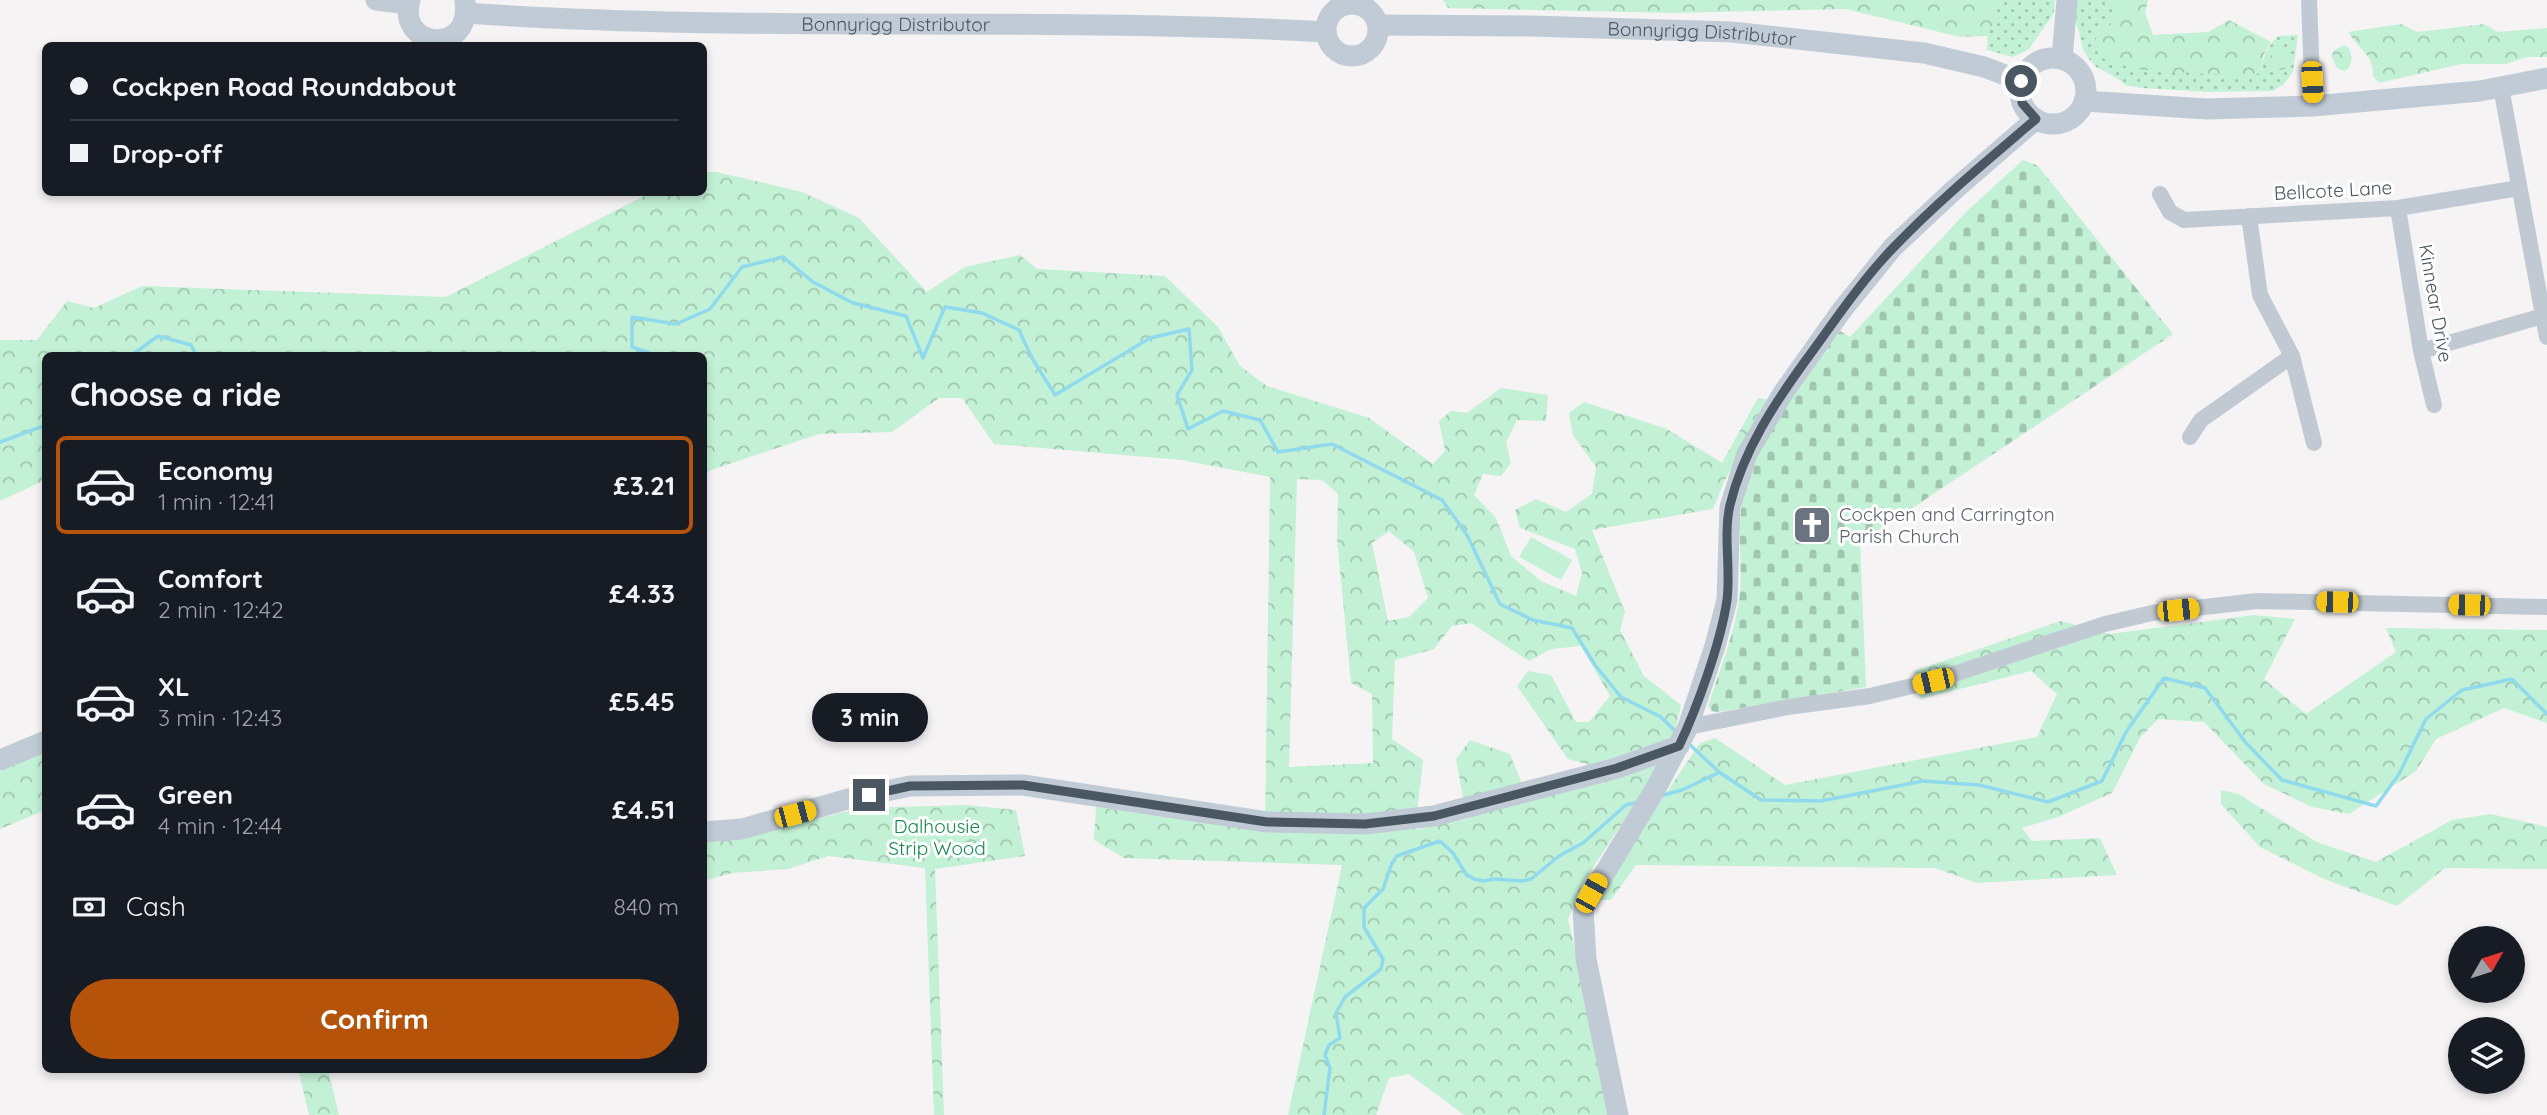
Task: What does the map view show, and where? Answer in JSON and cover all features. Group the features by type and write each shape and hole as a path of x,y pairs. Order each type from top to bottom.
{"main road":[{"name":"Bonnyrigg Distributor","path":"376,0 409,2 408,16 417,33 438,40 457,33 463,25 465,7 522,17 783,24 1167,26 1326,32"},
{"path":"2062,59 2067,0"},
{"path":"1356,2 1367,8 1378,25 1377,39 1373,47 1356,57 1336,51 1330,45 1326,32 1333,12 1356,2"},
{"name":"Bonnyrigg Distributor","path":"1378,25 1732,32 1924,53 1984,67 2021,81"},
{"path":"2062,59 2070,62 2082,75 2086,92 2084,101 2073,117 2065,122 2055,124 2036,119 2022,103 2021,81 2026,72 2039,61 2062,59"},
{"path":"2084,101 2207,109 2313,106 2480,91 2547,78"},
{"path":"1618,1115 1586,959 1583,909 1684,737 1715,646 1727,600 1730,507 1747,454 1783,393 1842,310 1893,247 2036,119"},
{"path":"707,832 742,829 848,799 910,786 1023,785 1267,822 1365,824 1434,816 1617,768 1684,737"},
{"path":"0,760 42,743"}],"street":[{"path":"2309,0 2313,106"},
{"path":"2501,87 2547,337"},
{"name":"Bellcote Lane","path":"2160,194 2170,212 2183,220 2398,208 2519,188"},
{"name":"Kinnear Drive","path":"2398,208 2421,351 2434,405"},
{"path":"2249,216 2260,295 2292,356 2314,443"},
{"path":"2421,351 2543,316"},
{"path":"2190,437 2201,420 2292,356"},
{"path":"1684,737 1788,708 1870,696 1933,681 2105,624 2152,612 2257,601 2547,607"}],"green space":[{"path":"1443,0 1993,0 1994,21 1987,36 1960,37 1846,9 1674,13 1448,8"},
{"path":"1989,0 2055,0 2054,13 2029,49 2013,57 1987,50"},
{"path":"2072,0 2110,0 2116,8 2110,27 2097,34 2261,72 2266,53 2278,36 2298,35 2293,72 2284,84 2273,91 2205,92 2124,85 2096,67 2088,58 2071,15"},
{"path":"2110,0 2148,0 2145,13 2153,35 2208,32 2229,20 2271,42 2263,56 2261,72 2252,77 2134,69 2102,58 2094,46 2097,34 2110,27 2116,8"},
{"path":"2401,24 2417,32 2484,24 2498,32 2547,28 2547,57 2526,57 2506,64 2461,64 2379,83 2373,76 2368,57 2348,32"},
{"path":"2344,45 2349,48 2352,58 2345,71 2337,68 2332,57 2333,51"},
{"path":"2280,50 2287,53 2290,60 2287,67 2280,70 2273,67 2270,60 2273,53"},
{"path":"2023,160 2038,166 2173,334 1860,543 1866,687 1711,711 1708,706 1738,607 1743,499 1764,444 1800,386 1840,331 1850,337 1966,212"},
{"path":"707,172 802,192 859,218 927,292 965,267 1020,255 1037,269 1165,276 1218,327 1240,366 1267,386 1369,418 1433,464 1445,451 1439,421 1451,411 1467,413 1501,388 1548,395 1546,421 1517,420 1506,442 1511,463 1501,476 1483,474 1474,495 1496,518 1511,556 1541,581 1576,596 1582,573 1575,549 1520,528 1515,510 1536,499 1566,512 1592,494 1596,467 1573,435 1569,413 1584,402 1667,429 1722,463 1758,398 1771,400 1725,480 1713,509 1592,530 1625,612 1620,630 1644,676 1681,705 1673,740 1601,768 1568,759 1517,686 1528,671 1551,675 1576,722 1589,722 1610,696 1581,646 1551,649 1529,661 1471,623 1452,626 1434,649 1395,660 1392,739 1423,760 1415,830 1467,819 1456,759 1470,740 1510,754 1529,801 1654,761 1660,766 1584,881 1568,919 1616,1115 1464,1115 1409,1074 1389,1078 1376,1115 1288,1115 1342,865 1124,858 1094,840 1096,807 1265,831 1270,477 1182,460 994,444 962,398 939,398 892,432 819,434 707,473 707,352 42,352 42,481 0,501 0,340 37,340 67,301 94,308 142,286 446,297 644,196 707,196","holes":["1297,479 1322,480 1338,494 1337,540 1351,683 1372,694 1373,763 1289,767","1389,531 1414,552 1428,598 1409,617 1388,621 1372,543"]},
{"path":"1531,537 1572,560 1561,580 1519,557"},
{"path":"2254,615 2295,619 2264,679 2306,714 2396,652 2386,628 2547,630 2547,723 2504,708 2436,739 2416,771 2349,814 2312,807 2264,784 2204,722 2158,719 2140,738 2112,793 2058,817 2022,828 2032,841 2100,838 2117,875 1977,883 1935,868 1636,865 1611,900 1600,900 1600,891 1700,743 1715,738 1785,785 2037,737 2057,694 2031,671 1920,699 1914,671 2061,621 2110,634"},
{"path":"42,753 42,811 0,829 0,771"},
{"path":"2221,790 2238,794 2317,842 2376,862 2452,820 2491,814 2547,827 2547,869 2445,868 2397,906 2322,878 2260,847 2221,804"},
{"name":"Dalhousie Strip Wood","path":"966,805 1016,810 1025,856 935,869 944,1115 934,1115 925,868 828,856 788,869 732,873 707,880 707,839 761,833 860,808"},
{"path":"299,1073 329,1073 339,1115 309,1115"}],"waterway":[{"path":"646,352 632,347 632,317 676,324 710,309 742,267 783,257 813,282 853,303 906,316 923,358 945,307 982,313 1019,330 1032,358 1055,395 1150,338 1189,329 1192,370 1177,395 1188,429 1223,411 1260,420 1278,452 1332,444 1442,500 1467,535 1500,604 1533,620 1572,628 1595,665 1621,697 1661,717 1676,732"},
{"path":"136,352 158,336 191,345 194,352"},
{"path":"0,442 42,426"},
{"path":"1687,742 1719,772 1761,800 1821,801 1923,781 1979,785 2048,802 2102,781 2126,732 2164,678 2205,688 2246,743 2282,780 2376,806 2399,774 2426,719 2462,690 2512,679 2547,714"},
{"path":"1660,796 1682,790 1718,773"},
{"path":"1324,1115 1330,1068 1325,1055 1329,1045 1340,1038 1336,1013 1345,997 1381,969 1383,959 1364,927 1364,908 1383,889 1397,856 1440,841 1453,853 1466,874 1474,879 1531,879 1559,856 1583,843 1626,805 1639,802"}],"place":[{"name":"Cockpen and Carrington Parish Church","path":"1812,525"}],"route":[{"path":"869,795 910,786 1023,785 1071,790 1267,822 1365,824 1434,816 1617,768 1679,746 1715,646 1727,600 1730,507 1747,454 1783,393 1842,310 1893,247 2036,119 2022,103 2021,81"}]}
